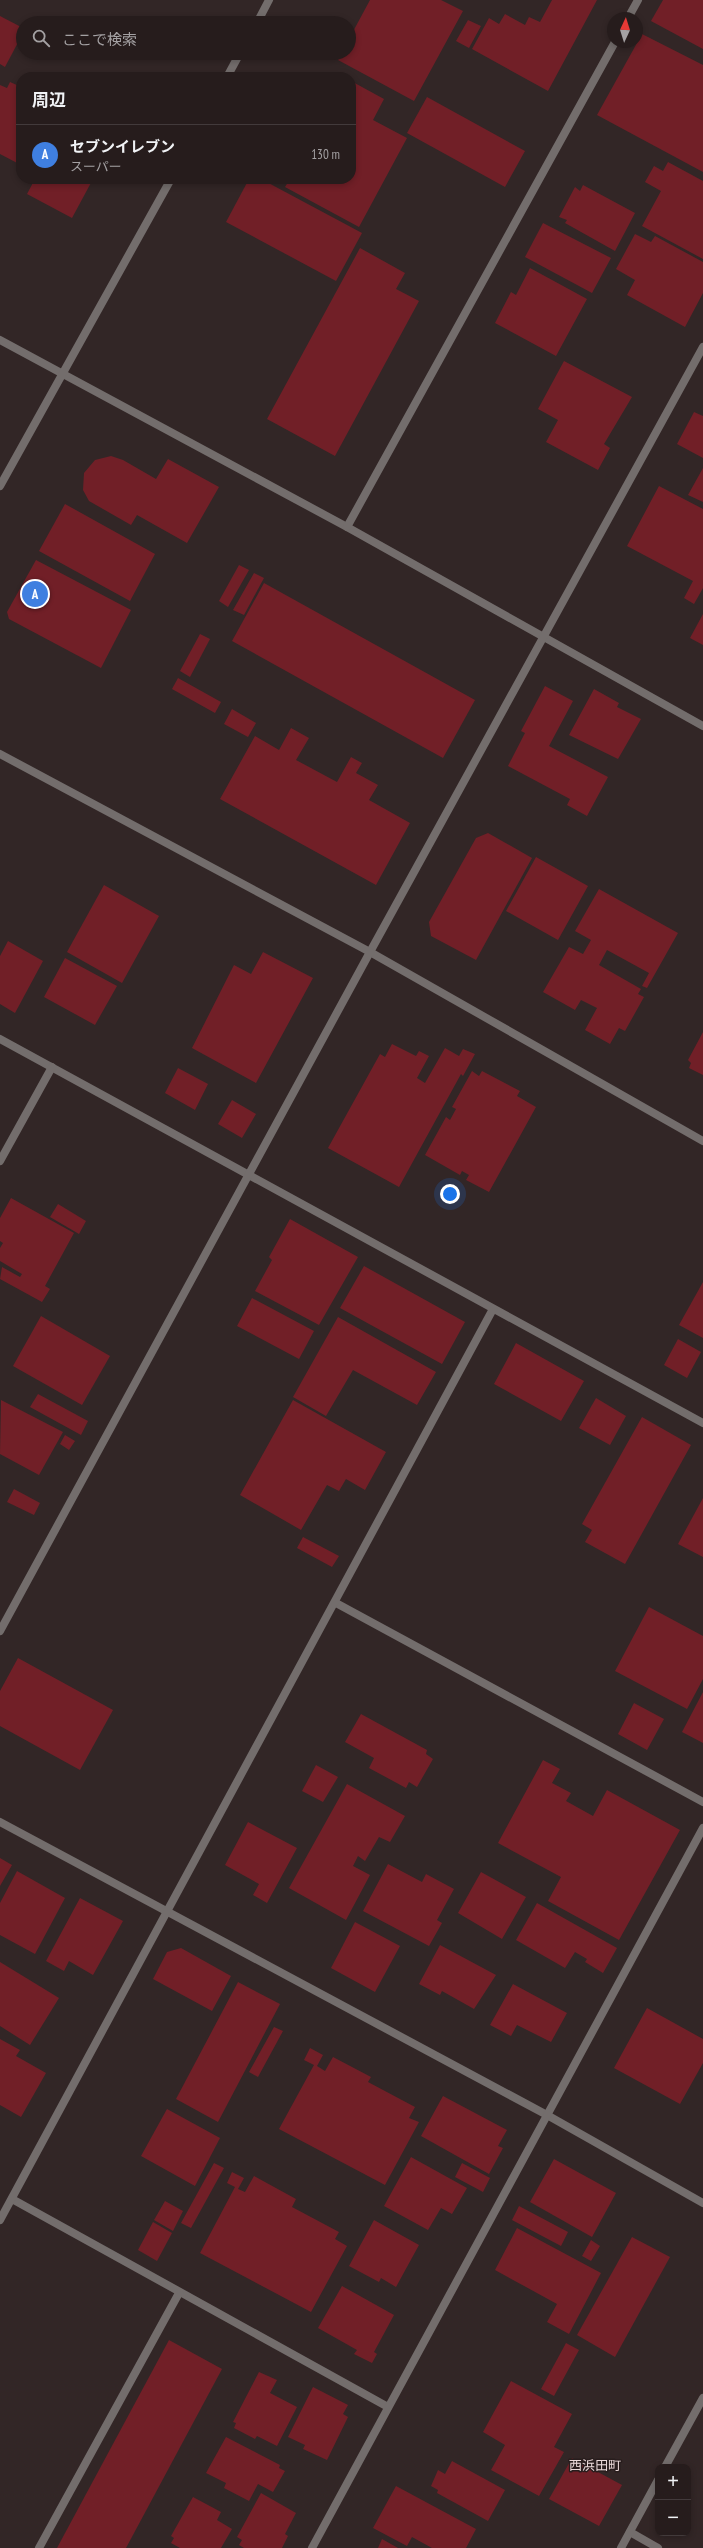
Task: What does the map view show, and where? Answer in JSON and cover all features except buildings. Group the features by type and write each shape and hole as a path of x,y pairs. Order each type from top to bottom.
{"street":[{"path":"261,16 269,0"},
{"path":"631,12 638,0"},
{"path":"347,527 612,48"},
{"path":"230,72 236,60"},
{"path":"0,486 168,184"},
{"path":"0,340 347,527 703,726"},
{"path":"0,1631 249,1177 370,952 545,638 703,347"},
{"path":"0,754 370,952 703,1141"},
{"path":"0,1039 249,1177 703,1423"},
{"path":"0,1161 52,1067"},
{"path":"0,2220 336,1603 493,1309"},
{"path":"336,1603 703,1802"},
{"path":"0,1822 167,1914 547,2115 703,2202"},
{"path":"312,2548 703,1828"},
{"path":"12,2199 179,2293 388,2407"},
{"path":"39,2548 179,2293"},
{"path":"667,2464 703,2398"},
{"path":"621,2548 655,2486"},
{"path":"630,2532 658,2548"}],"place":[{"name":"セブンイレブン","path":"35,594"}],"district":[{"name":"西浜田町","path":"595,2465"}]}
